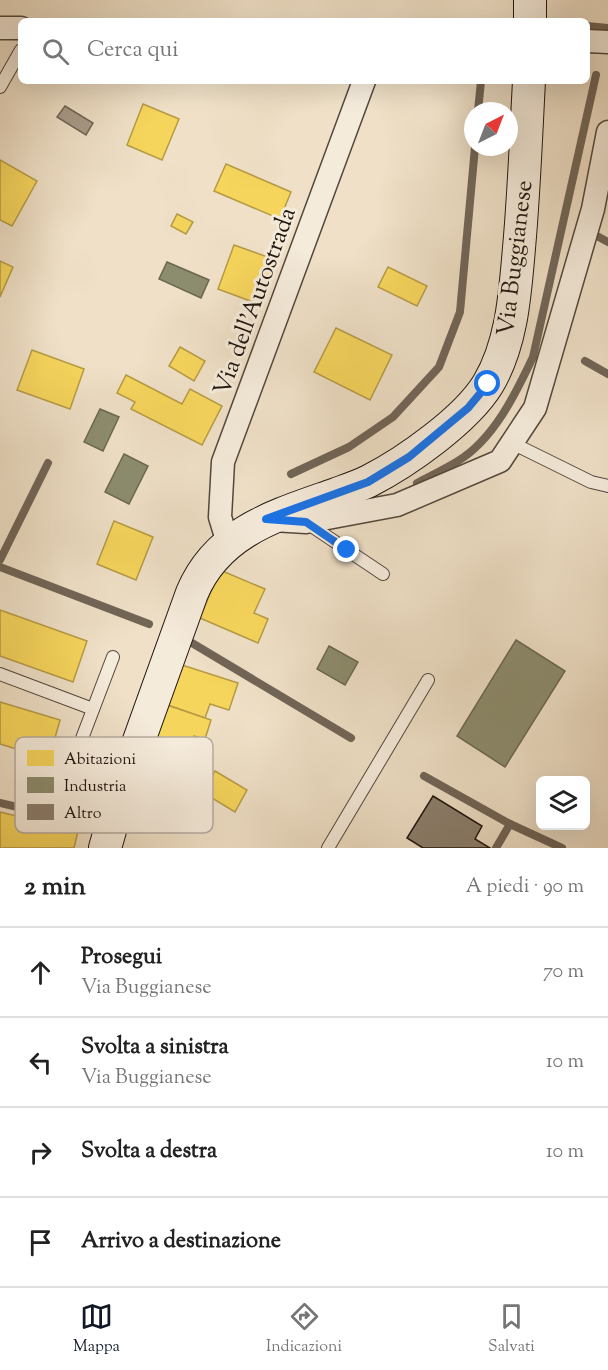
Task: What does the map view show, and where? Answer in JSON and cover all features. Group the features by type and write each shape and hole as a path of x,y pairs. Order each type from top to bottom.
{"main road":[{"path":"530,0 530,18"},
{"name":"Via Buggianese","path":"141,737 192,593 207,564 228,543 266,519 368,482 409,457 468,408 488,384 505,343 515,289 529,84"},
{"name":"Via Buggianese","path":"105,848 109,833"}],"street":[{"path":"0,28 18,28"},
{"path":"590,41 608,42"},
{"name":"Via dell'Autostrada","path":"228,543 220,517 223,462 363,84"},
{"name":"Via Buggianese","path":"266,519 306,522 397,506 500,461 535,408 593,209 608,132"}],"lane":[{"path":"0,87 18,55"},
{"path":"512,443 591,482 608,486"},
{"path":"306,522 383,574"},
{"path":"82,737 112,657"},
{"path":"0,674 93,709"},
{"path":"328,848 428,680"}],"shaded area":[{"path":"65,106 93,123 86,135 57,117"}],"building: Abitazioni":[{"path":"143,104 179,119 162,160 127,145"},
{"path":"0,160 37,181 12,226 0,220"},
{"path":"226,164 291,192 280,219 214,191"},
{"path":"177,214 193,222 186,234 171,226"},
{"path":"234,245 276,260 261,305 218,289"},
{"path":"0,261 13,267 0,297"},
{"path":"388,267 427,286 417,306 378,287"},
{"path":"336,328 392,355 370,400 314,372"},
{"path":"180,347 205,361 194,381 169,366"},
{"path":"32,350 84,369 70,409 17,390"},
{"path":"126,375 182,404 190,389 222,406 202,445 131,409 135,402 117,393"},
{"path":"114,521 153,537 136,580 97,564"},
{"path":"220,570 265,589 254,613 268,619 258,643 200,618"},
{"path":"0,610 87,641 73,682 0,656"},
{"path":"182,665 238,683 229,710 210,704 205,718 168,705"},
{"path":"0,702 60,720 55,737 15,737 15,749 0,744"},
{"path":"164,704 211,720 206,737 153,737"},
{"path":"215,771 247,790 235,812 213,799"},
{"path":"0,812 15,816 15,833 78,833 74,848 0,848"}],"building: Industria":[{"path":"167,262 209,280 201,298 159,279"},
{"path":"100,409 119,417 103,451 84,442"},
{"path":"124,454 148,466 129,504 105,492"},
{"path":"516,640 565,671 505,767 457,736"},
{"path":"329,646 358,662 345,685 317,669"}],"building: Altro":[{"path":"433,796 482,826 475,839 490,848 423,848 407,838"}],"waterway":[{"path":"590,26 608,28"},
{"path":"417,483 458,461 483,441 503,414 533,357 596,75"},
{"path":"479,102 481,84"},
{"path":"291,474 349,447 393,417 439,367 460,312 474,156"},
{"path":"597,236 608,242"},
{"path":"585,361 608,374"},
{"path":"0,560 48,463"},
{"path":"0,567 149,624"},
{"path":"192,643 351,738"},
{"path":"424,776 510,824 562,848"},
{"path":"0,803 15,807"},
{"path":"496,848 510,824"}],"route":[{"path":"347,550 306,522 266,519 368,482 409,457 429,441 468,408 488,384"}]}
